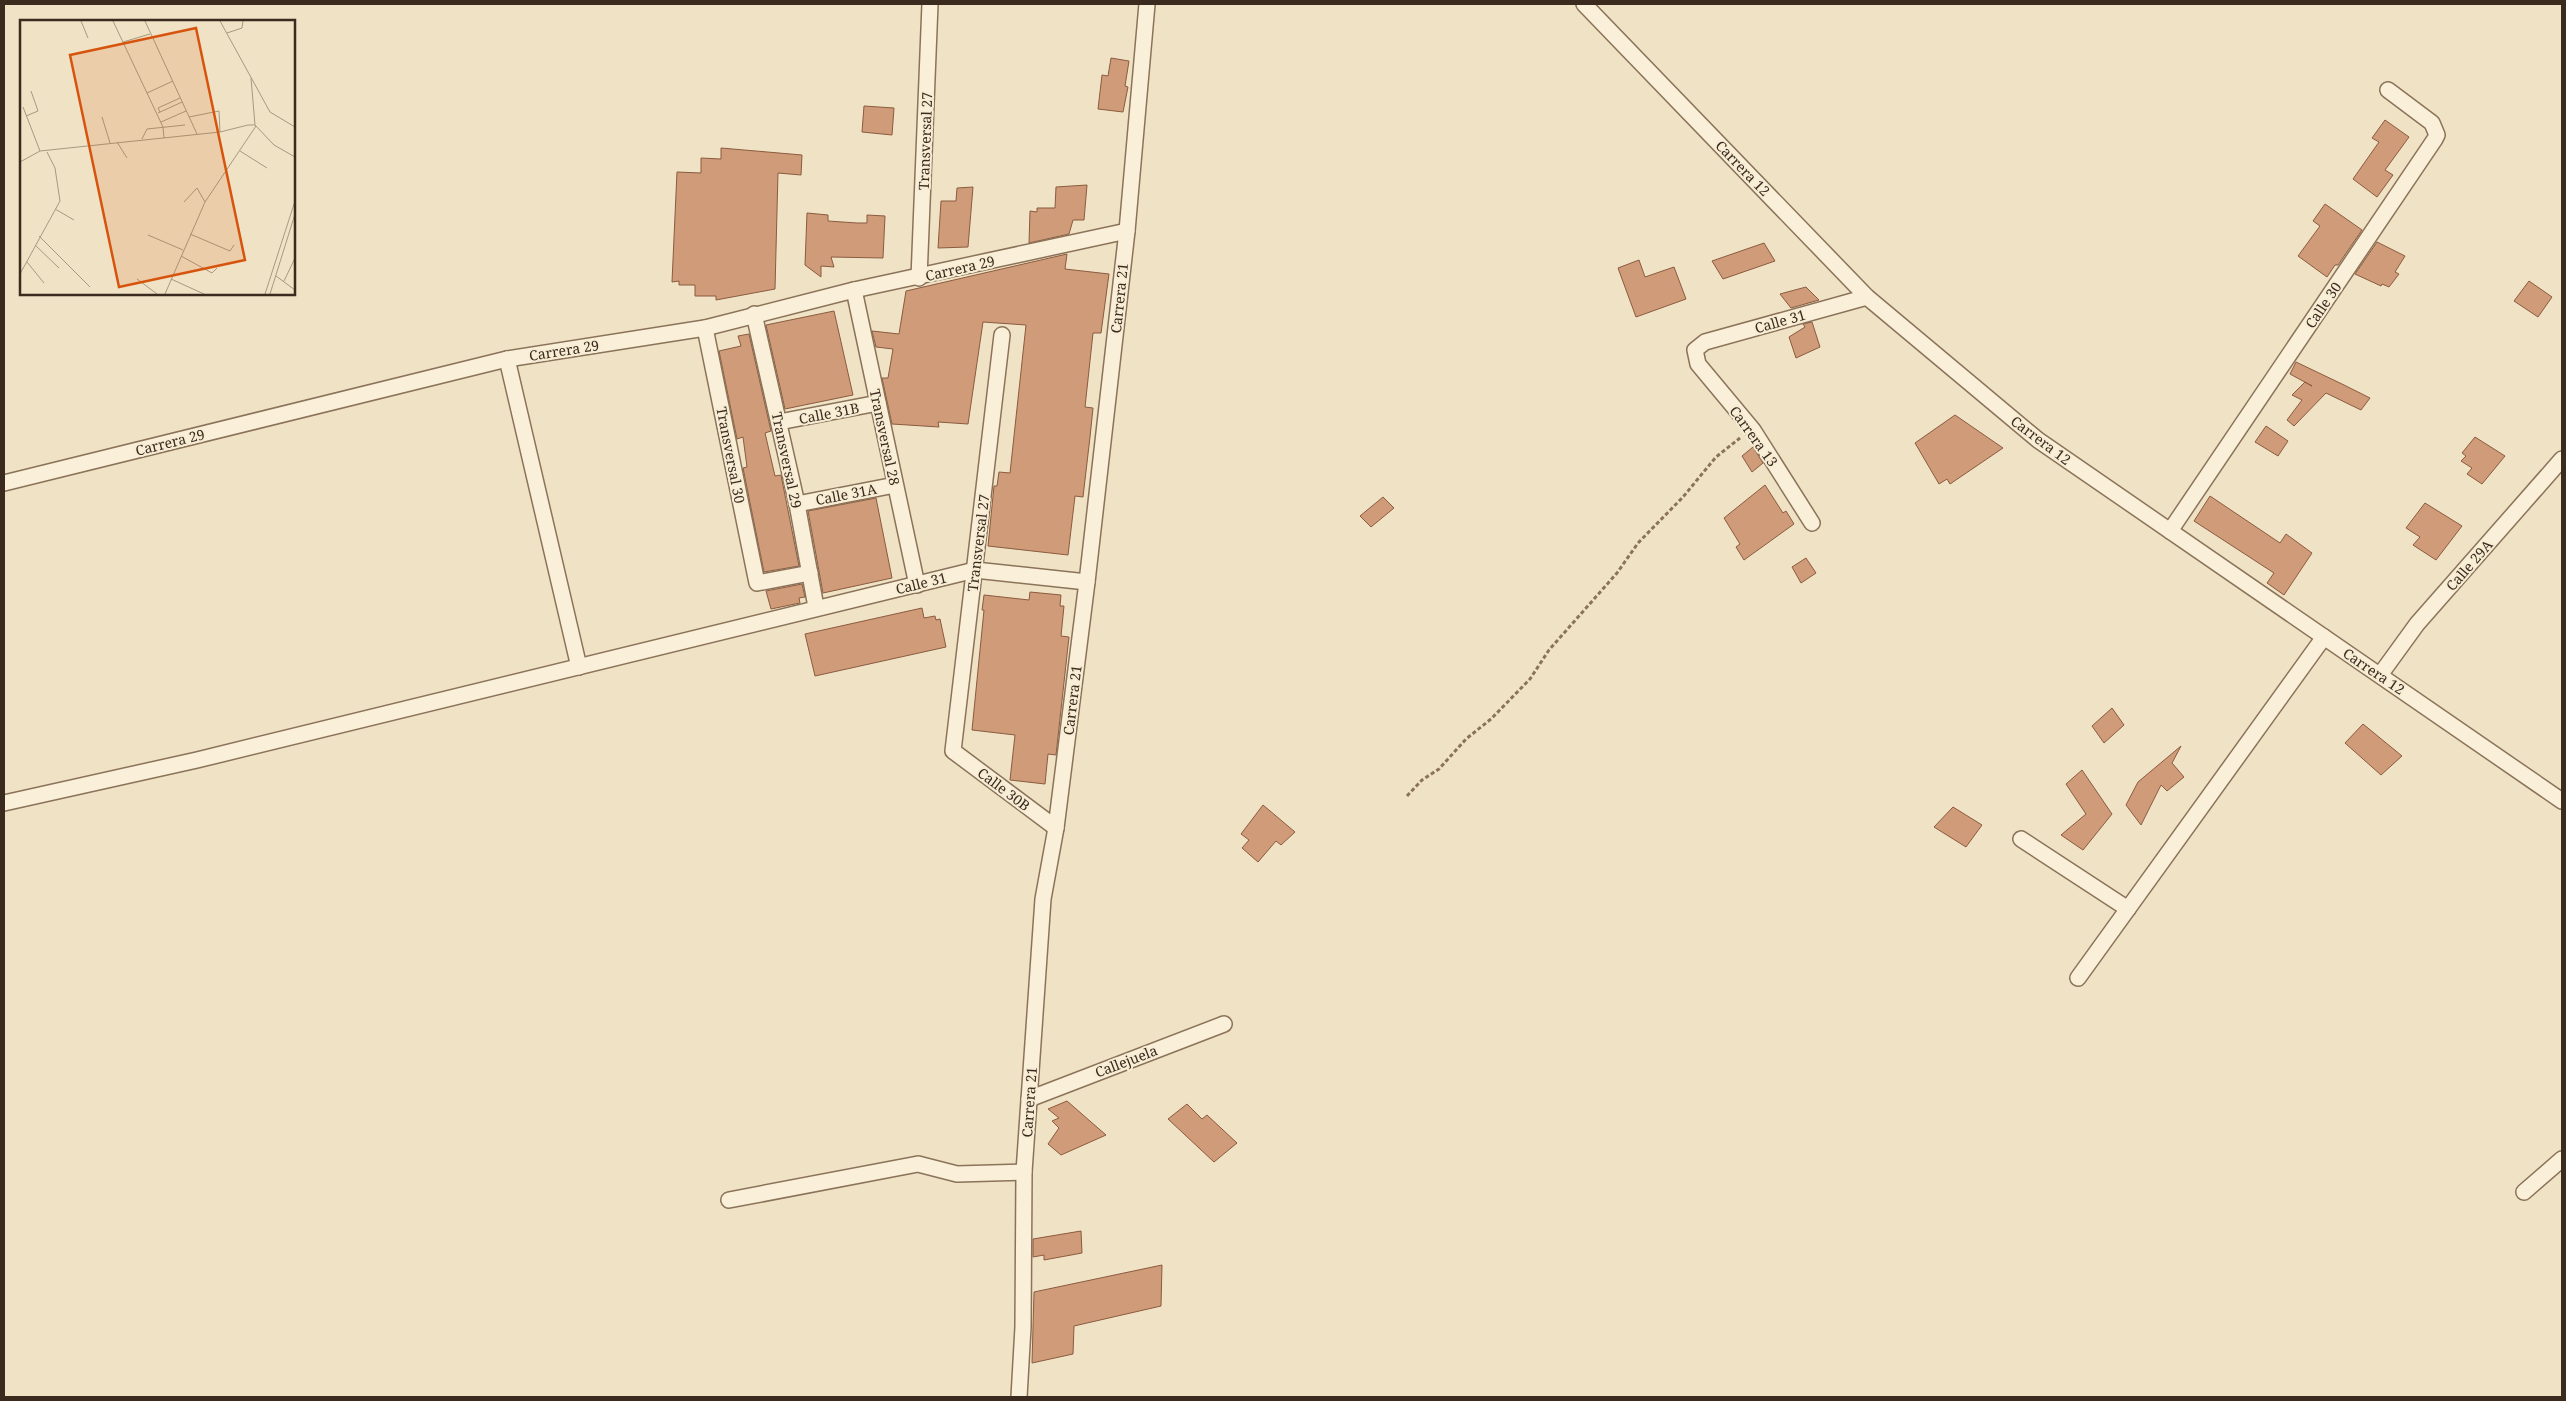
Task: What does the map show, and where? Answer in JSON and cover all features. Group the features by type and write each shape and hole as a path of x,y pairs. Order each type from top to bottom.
{"street":[{"name":"Transversal 27","path":"918,278 930,4"},
{"name":"Carrera 21","path":"1019,1397 1023,1327 1024,1172 1043,899 1056,828 1087,582 1127,231 1147,4"},
{"name":"Carrera 12","path":"1584,4 1867,297 2038,440 2562,801"},
{"name":"Calle 30","path":"2170,531 2435,140 2437,135 2432,123 2388,90"},
{"name":"Carrera 29","path":"4,483 507,359 705,328 854,290 918,278 1127,231"},
{"name":"Transversal 28","path":"854,290 917,585"},
{"name":"Calle 31","path":"1695,350 1705,342 1867,297"},
{"name":"Transversal 29","path":"754,314 797,504 816,607"},
{"name":"Transversal 30","path":"705,328 757,583 810,573"},
{"name":"Transversal 27","path":"953,751 976,570 1002,336"},
{"name":"Carrera 13","path":"1695,350 1698,364 1753,430 1812,523"},
{"path":"507,359 579,666"},
{"name":"Calle 31B","path":"779,422 878,403"},
{"name":"Calle 29A","path":"2380,675 2417,624 2562,459"},
{"name":"Calle 31A","path":"797,504 896,484"},
{"name":"Calle 31","path":"4,803 206,757 816,607 976,570 1087,582"},
{"path":"2078,978 2324,637"},
{"name":"Calle 30B","path":"953,751 1056,828"},
{"path":"2021,839 2128,909"},
{"name":"Callejuela","path":"1029,1099 1224,1024"},
{"path":"2524,1192 2562,1159"},
{"path":"729,1200 918,1164 957,1174 1024,1172"}],"path":[{"path":"1407,796 1422,780 1439,769 1466,739 1491,719 1530,679 1549,650 1617,573 1638,544 1683,497 1716,457 1753,430"}],"building":[{"path":"1111,58 1129,61 1125,86 1128,87 1123,112 1098,109 1102,75 1108,76"},
{"path":"864,106 894,108 892,135 862,132"},
{"path":"2385,120 2409,137 2385,170 2393,175 2377,197 2353,179 2379,142 2372,138"},
{"path":"721,148 802,155 801,175 778,173 775,289 716,300 716,296 695,296 695,285 679,285 679,281 672,282 677,172 701,173 701,158 721,159"},
{"path":"1087,185 1084,220 1073,220 1069,234 1029,243 1030,211 1037,212 1037,208 1055,208 1056,187"},
{"path":"973,187 968,247 938,248 941,201 956,201 957,188"},
{"path":"2325,204 2362,230 2338,265 2335,265 2327,277 2298,256 2320,226 2313,221"},
{"path":"807,213 828,215 828,221 857,223 867,223 867,215 885,216 883,258 831,257 834,267 821,266 821,277 805,265"},
{"path":"2377,242 2405,256 2395,272 2399,274 2389,287 2382,284 2381,286 2355,274"},
{"path":"1764,243 1775,261 1723,279 1712,261"},
{"path":"1067,254 1065,269 1109,274 1101,333 1093,333 1085,407 1093,408 1090,437 1083,497 1075,496 1068,555 988,546 994,486 997,486 999,472 1010,473 1026,325 983,322 968,424 938,422 939,427 892,424 882,378 888,378 893,349 876,347 872,331 899,334 906,291"},
{"path":"1639,260 1645,277 1674,267 1686,299 1636,317 1618,268"},
{"path":"2529,281 2552,297 2538,317 2514,301"},
{"path":"1806,287 1819,300 1791,308 1780,294"},
{"path":"834,311 853,395 785,409 766,325"},
{"path":"1812,322 1820,347 1796,358 1789,337 1805,327 1803,324"},
{"path":"749,334 771,431 765,433 775,476 781,475 799,566 764,572 743,468 747,467 743,437 737,439 719,351 741,346 738,336"},
{"path":"2296,362 2370,398 2361,410 2326,393 2294,426 2287,420 2302,400 2292,395 2305,382 2290,374"},
{"path":"1955,415 2003,448 1950,484 1947,479 1939,484 1915,443"},
{"path":"2266,426 2288,441 2278,456 2255,442"},
{"path":"2475,437 2505,456 2482,484 2467,474 2472,468 2461,461 2466,456 2462,453"},
{"path":"1753,447 1763,463 1752,472 1742,456"},
{"path":"1765,485 1783,513 1786,511 1794,524 1744,560 1736,547 1740,544 1724,518"},
{"path":"2210,496 2280,543 2286,534 2312,553 2284,595 2267,583 2274,573 2194,521"},
{"path":"1383,497 1394,508 1371,527 1360,516"},
{"path":"876,498 892,578 823,593 808,511"},
{"path":"2425,503 2462,526 2436,560 2413,545 2420,537 2406,528"},
{"path":"1806,558 1816,573 1801,583 1792,567"},
{"path":"802,584 805,597 799,598 800,603 771,609 766,591"},
{"path":"1030,592 1061,595 1060,606 1064,606 1061,636 1069,637 1056,755 1048,754 1045,784 1010,780 1015,735 972,730 984,595 1029,600"},
{"path":"922,608 924,618 935,616 936,620 940,619 946,647 815,676 805,634"},
{"path":"2112,708 2124,725 2104,743 2092,726"},
{"path":"2363,724 2402,756 2381,775 2345,743"},
{"path":"2181,746 2172,763 2184,777 2167,791 2161,785 2141,825 2126,805 2138,782"},
{"path":"2082,770 2112,814 2083,850 2061,835 2086,814 2066,784"},
{"path":"1263,805 1295,832 1281,845 1276,841 1258,862 1242,848 1249,840 1241,834"},
{"path":"1953,807 1982,825 1966,847 1934,827"},
{"path":"1067,1101 1106,1135 1061,1155 1048,1144 1059,1128 1052,1121 1059,1118 1048,1109"},
{"path":"1187,1104 1202,1119 1207,1115 1237,1143 1214,1162 1168,1119"},
{"path":"1081,1231 1082,1253 1044,1260 1044,1255 1033,1257 1033,1239"},
{"path":"1162,1265 1161,1306 1074,1326 1073,1354 1032,1363 1034,1292"}]}
